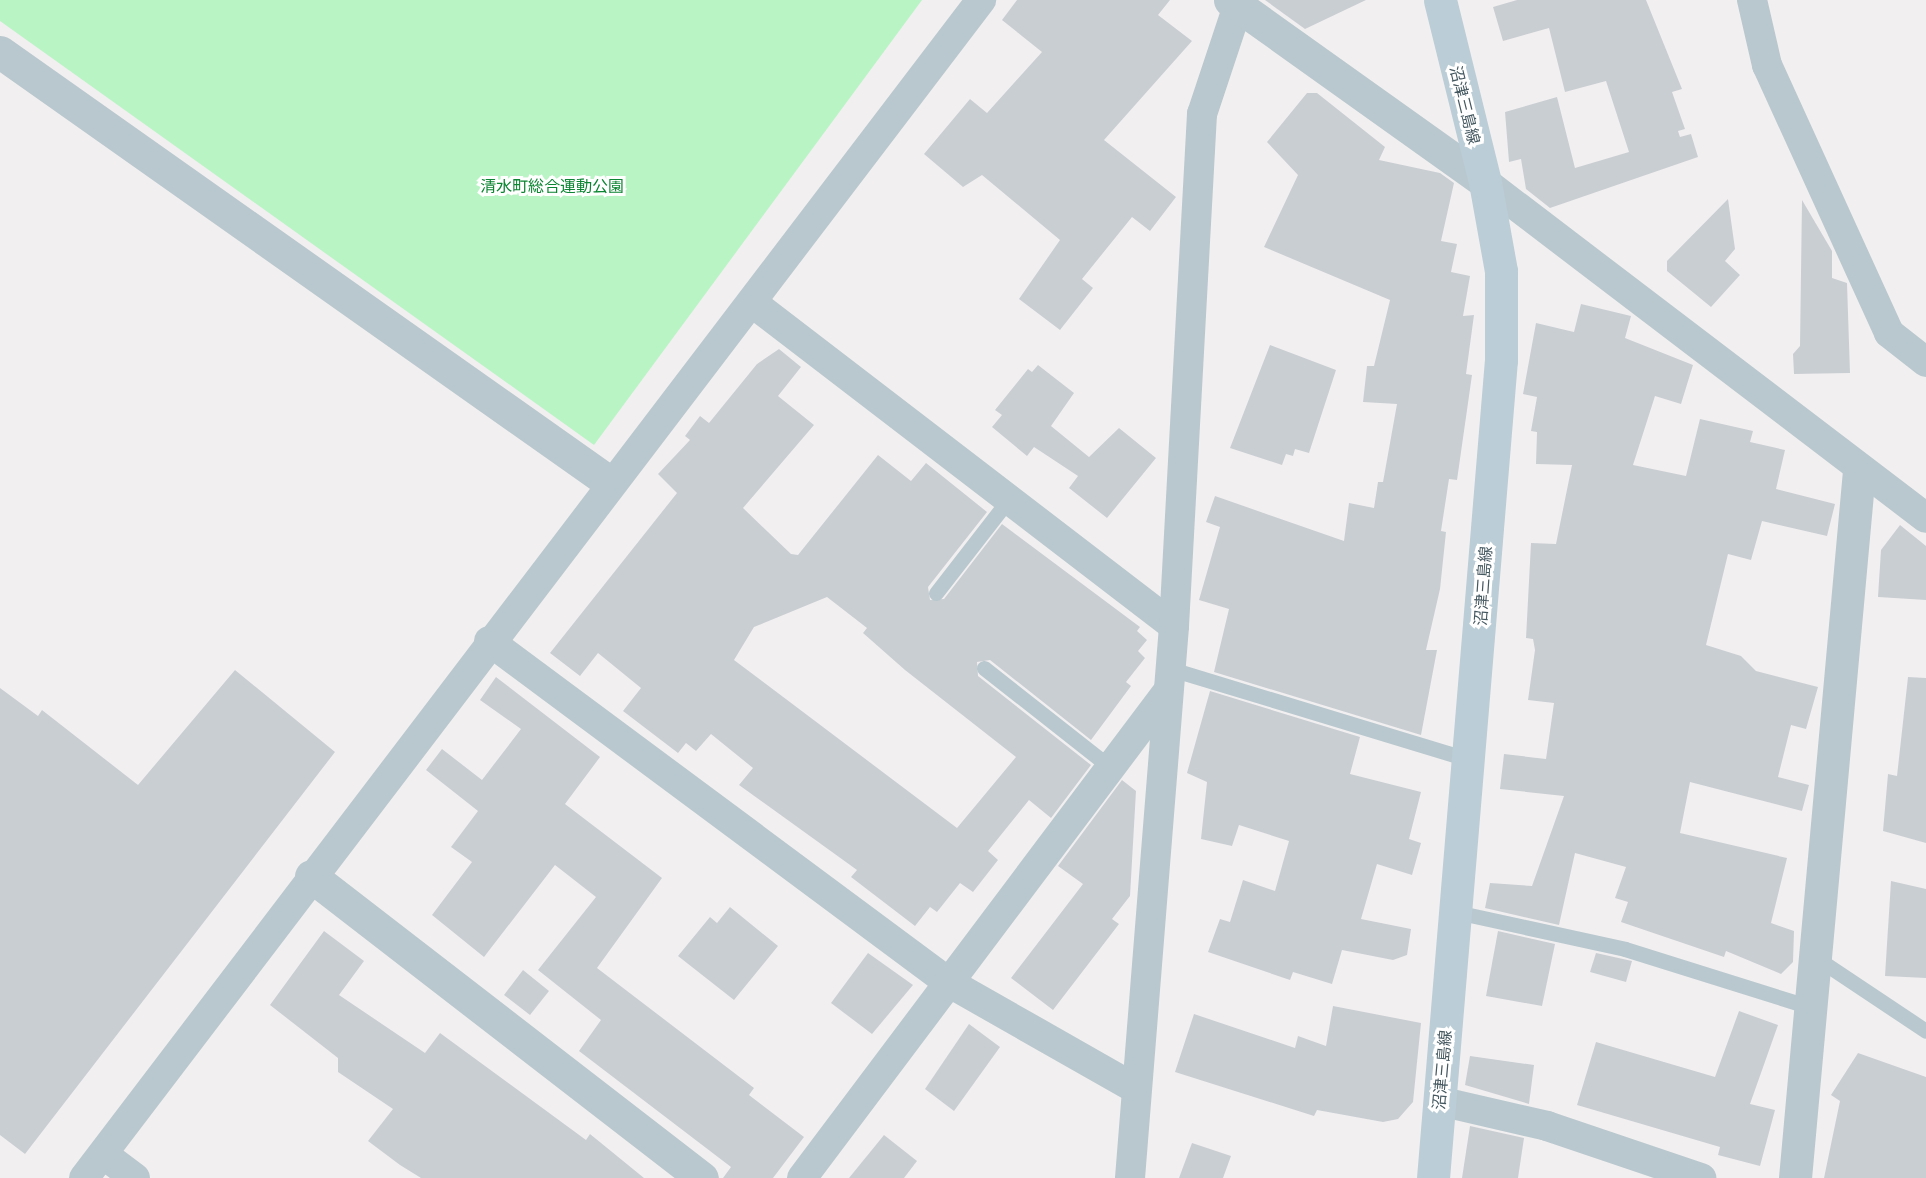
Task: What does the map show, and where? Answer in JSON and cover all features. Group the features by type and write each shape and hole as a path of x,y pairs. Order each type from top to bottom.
{"main road":[{"name":"沼津三島線","path":"1433,1178 1470,760 1501,360 1501,271 1485,182 1440,0"}],"street":[{"path":"84,1178 609,482 754,304 981,0"},
{"path":"1752,0 1767,65 1889,333 1926,362"},
{"path":"1130,1178 1174,626 1202,114 1234,3 1618,278 1860,471 1925,515"},
{"path":"0,52 609,482"},
{"path":"754,304 1174,626"},
{"path":"1795,1178 1860,471"},
{"path":"489,641 948,982 1136,1089"},
{"path":"802,1178 1110,767 1169,680"},
{"path":"311,876 702,1178"},
{"path":"1439,1101 1547,1125 1701,1178"},
{"path":"103,1154 135,1178"}],"lane":[{"path":"936,593 1009,499"},
{"path":"984,668 1110,767"},
{"path":"1169,680 1470,760"},
{"path":"1456,912 1625,949 1810,1007"},
{"path":"1815,957 1926,1031"}],"green space":[{"name":"清水町総合運動公園","path":"0,0 922,0 594,445 0,21"}],"building":[{"path":"1017,0 1170,0 1158,15 1192,41 1104,140 1176,197 1150,231 1132,217 1082,279 1093,288 1060,330 1019,299 1060,240 982,175 963,187 924,154 970,99 987,113 1042,52 1002,20"},
{"path":"1265,0 1366,0 1305,29"},
{"path":"1517,0 1646,0 1682,89 1672,92 1685,129 1678,131 1680,137 1691,134 1698,157 1550,208 1526,189 1521,159 1509,162 1505,112 1557,97 1575,168 1629,152 1606,81 1565,92 1549,28 1503,41 1493,7"},
{"path":"1307,93 1317,93 1385,147 1379,160 1440,173 1454,183 1441,241 1457,244 1451,272 1470,276 1463,316 1474,315 1466,374 1472,375 1457,480 1449,479 1441,531 1446,532 1440,589 1426,650 1437,650 1421,735 1214,672 1229,609 1199,600 1220,527 1206,522 1215,496 1344,541 1349,503 1374,508 1378,482 1383,482 1397,404 1363,402 1367,366 1374,366 1390,300 1264,247 1298,175 1267,142"},
{"path":"1728,199 1735,249 1725,261 1740,275 1711,307 1667,271 1667,261"},
{"path":"1802,200 1832,251 1832,278 1847,283 1850,373 1794,374 1793,354 1800,346"},
{"path":"1581,304 1631,316 1625,338 1693,365 1681,404 1655,396 1633,465 1686,476 1700,419 1753,431 1750,442 1785,450 1776,489 1835,504 1827,536 1762,521 1751,560 1728,554 1706,645 1741,656 1756,671 1818,687 1806,729 1791,725 1778,777 1809,785 1802,811 1690,782 1680,833 1787,858 1771,923 1794,931 1793,962 1781,974 1726,951 1724,957 1621,922 1628,902 1615,898 1626,867 1575,853 1559,925 1485,908 1490,883 1532,886 1564,796 1500,789 1504,754 1546,759 1554,703 1528,700 1535,650 1533,639 1526,638 1531,543 1556,544 1572,465 1536,464 1537,432 1531,431 1537,397 1523,394 1536,323 1574,332"},
{"path":"1270,345 1336,370 1309,453 1295,449 1293,456 1286,454 1282,465 1230,448"},
{"path":"779,349 801,367 778,396 814,425 743,508 791,554 798,555 878,455 911,481 926,463 987,512 928,587 930,600 944,599 1002,524 1140,627 1137,631 1147,640 1138,651 1145,658 1126,682 1131,686 1091,740 990,660 977,662 978,676 1091,765 1051,818 1029,800 988,851 998,860 973,892 960,883 937,912 930,907 915,926 851,877 857,870 739,785 753,768 711,734 696,751 686,743 678,753 623,711 641,688 598,653 580,676 550,653 677,493 658,474 690,440 685,436 700,416 709,423 757,364","holes":["827,597 867,628 863,633 905,670 1016,757 957,828 734,660 754,627"]},
{"path":"1038,365 1074,393 1051,426 1089,457 1119,428 1156,458 1107,518 1069,488 1078,476 1034,447 1027,456 992,427 1002,415 995,410 1028,369 1032,372"},
{"path":"1900,525 1926,546 1926,600 1878,597 1881,550"},
{"path":"235,670 335,752 25,1154 0,1135 0,688 38,716 42,710 138,785"},
{"path":"496,677 600,757 565,804 662,878 597,968 754,1088 749,1095 804,1137 773,1178 723,1178 731,1167 579,1051 601,1020 538,970 596,897 555,865 484,957 432,915 472,862 451,847 478,811 426,770 442,749 482,780 521,729 480,700"},
{"path":"1908,677 1926,678 1926,843 1883,831 1888,774 1897,776"},
{"path":"1210,691 1360,737 1350,774 1421,792 1409,839 1421,843 1412,875 1377,864 1361,919 1411,929 1407,955 1393,960 1342,950 1332,984 1293,972 1290,980 1208,952 1220,919 1230,922 1243,880 1275,891 1289,841 1239,825 1232,846 1201,839 1207,782 1187,773"},
{"path":"1122,780 1136,791 1130,896 1112,919 1119,924 1053,1010 1011,978 1083,884 1058,866"},
{"path":"1891,881 1926,889 1926,978 1885,976"},
{"path":"730,907 778,946 734,1000 678,956 710,917 717,923"},
{"path":"324,931 364,961 339,995 425,1053 440,1033 586,1140 590,1134 644,1178 421,1178 368,1141 393,1109 338,1072 338,1058 270,1005"},
{"path":"1498,931 1555,944 1542,1006 1486,996"},
{"path":"868,953 913,985 872,1034 831,1003"},
{"path":"1596,953 1632,961 1626,982 1590,972"},
{"path":"523,970 549,991 530,1015 504,995"},
{"path":"1333,1006 1421,1023 1413,1102 1398,1119 1383,1122 1317,1110 1314,1116 1175,1072 1194,1014 1295,1048 1298,1036 1326,1046"},
{"path":"1739,1011 1778,1025 1750,1104 1775,1110 1760,1166 1718,1155 1720,1147 1577,1105 1596,1042 1715,1077"},
{"path":"969,1024 1000,1047 954,1111 925,1089"},
{"path":"1858,1053 1926,1077 1926,1178 1824,1178 1840,1101 1831,1095"},
{"path":"1470,1056 1534,1065 1529,1104 1465,1085"},
{"path":"1470,1126 1524,1138 1518,1178 1462,1178"},
{"path":"884,1135 917,1161 904,1178 849,1178"},
{"path":"1192,1143 1231,1156 1223,1178 1179,1178"}]}
